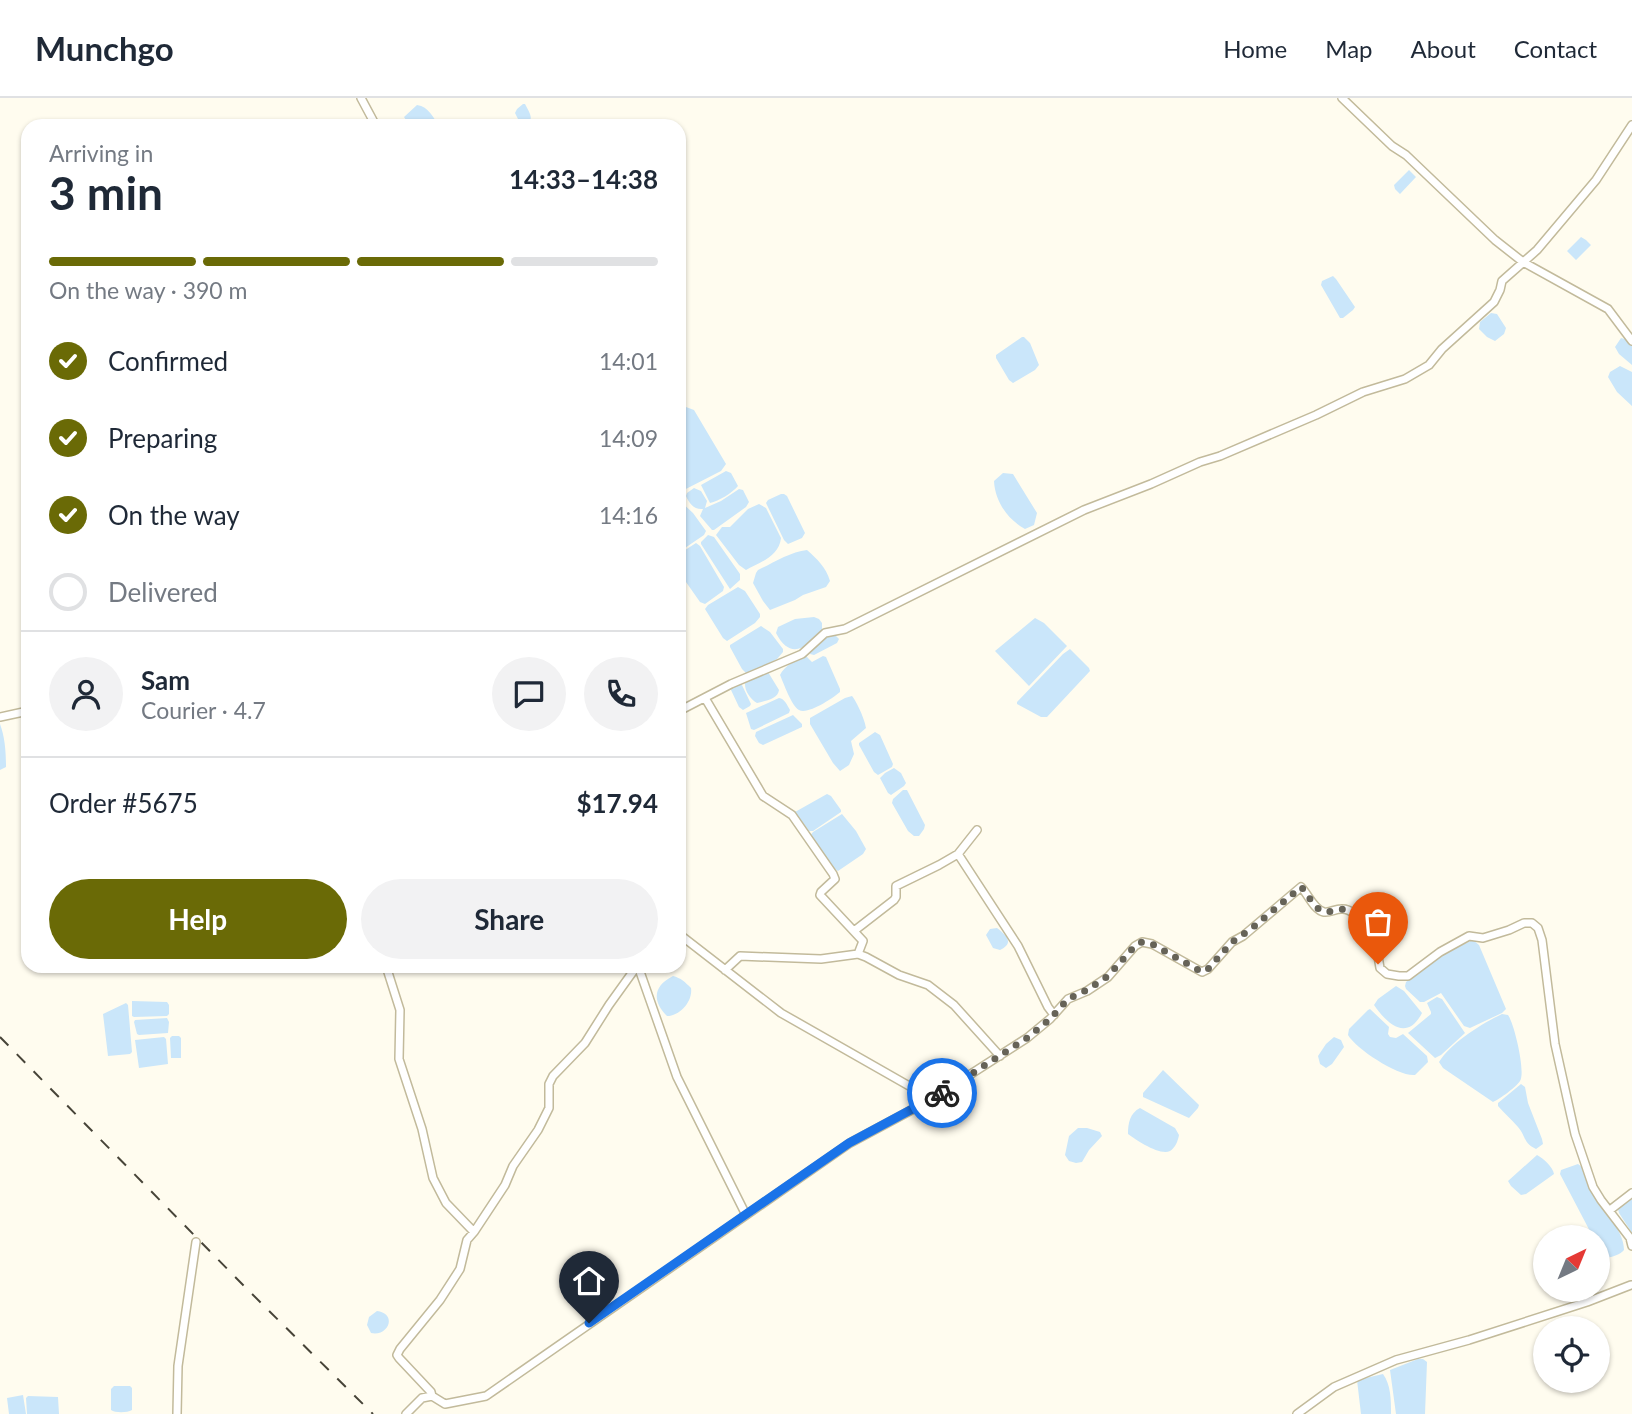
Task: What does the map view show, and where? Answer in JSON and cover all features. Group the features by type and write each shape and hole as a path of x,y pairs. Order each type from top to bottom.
{"street":[{"path":"361,98 372,119"},
{"path":"1342,98 1494,240 1523,262 1608,309 1632,341"},
{"path":"686,707 768,667 802,654 825,633 845,629 1084,510 1232,451 1363,392 1405,379 1429,365 1442,349 1494,302 1502,281 1537,250 1596,180 1632,125"},
{"path":"705,698 763,796 792,815 833,874 835,879 820,895 863,941 858,954"},
{"path":"0,717 21,712"},
{"path":"854,931 894,900 897,886 958,853 977,830"},
{"path":"958,853 1018,946 1054,1015"},
{"path":"632,973 585,1043 553,1076 549,1084 549,1108 538,1130 513,1166 505,1185 467,1240 460,1269 440,1300 397,1355 432,1396 445,1404 486,1396 849,1143 932,1099 1000,1056 1027,1038 1068,999 1108,976 1135,946 1142,942 1152,944 1202,972 1208,969 1232,942 1301,887 1319,909 1326,913 1342,909 1357,916 1367,929 1367,940 1378,956 1380,968 1387,974 1408,976 1440,952 1469,936 1483,937 1524,923 1532,923 1538,928 1555,1044 1575,1134 1593,1186 1630,1238 1632,1246"},
{"path":"686,940 781,1013 932,1099"},
{"path":"724,970 740,956 821,959 858,954 899,975 928,985 954,1005 1000,1056"},
{"path":"388,973 400,1010 398,1059 422,1129 433,1178 446,1203 474,1232"},
{"path":"640,973 677,1077 746,1214"},
{"path":"1610,1210 1632,1193"},
{"path":"177,1414 178,1366 196,1242"},
{"path":"1298,1414 1334,1387 1396,1360 1587,1302 1632,1285 1632,1277"},
{"path":"406,1414 422,1398 432,1396"}],"water":[{"path":"525,104 530,119 518,119 515,113"},
{"path":"417,105 428,110 435,119 405,119 404,117"},
{"path":"1409,170 1416,177 1400,194 1394,185"},
{"path":"1581,237 1591,245 1576,260 1567,251"},
{"path":"1333,276 1355,307 1343,318 1340,318 1321,285 1322,281"},
{"path":"1491,313 1497,314 1506,328 1504,334 1495,341 1479,329 1480,322"},
{"path":"1022,337 1030,343 1039,365 1013,383 996,355"},
{"path":"1621,338 1632,344 1632,365 1615,347"},
{"path":"1620,366 1632,372 1632,406 1617,392 1608,377 1610,372"},
{"path":"686,407 694,410 726,464 721,471 686,488"},
{"path":"726,471 731,473 738,486 710,503 701,485"},
{"path":"1003,473 1013,474 1037,513 1034,525 1025,529 1003,509 994,481"},
{"path":"694,488 701,491 707,501 705,508 739,489 743,490 749,502 746,507 712,530 700,516 703,509 692,505 686,496"},
{"path":"781,494 787,496 805,533 802,538 788,544 766,503"},
{"path":"759,504 766,508 781,538 780,544 773,554 746,570 716,535 722,527 730,527 748,509"},
{"path":"686,506 706,531 686,547"},
{"path":"708,535 714,537 740,574 740,580 730,589 701,544"},
{"path":"696,543 700,546 724,587 723,591 705,604 700,602 686,582 686,549"},
{"path":"807,550 824,567 830,581 826,587 770,610 753,583 756,573 782,558"},
{"path":"738,587 745,591 760,617 727,641 705,609"},
{"path":"814,617 822,623 822,630 798,649 787,647 776,633 778,627 795,619"},
{"path":"1035,618 1044,623 1067,646 1029,686 995,651"},
{"path":"761,626 770,632 783,652 777,659 747,674 730,645"},
{"path":"830,635 839,639 837,643 814,655 810,654 824,638"},
{"path":"1070,649 1090,671 1047,717 1041,717 1017,704 1063,654"},
{"path":"806,656 812,662 826,657 840,692 820,705 803,711 793,704 780,675 791,663"},
{"path":"768,672 779,690 778,693 771,699 757,703 748,694 745,682"},
{"path":"741,683 751,704 743,710 731,690"},
{"path":"852,696 866,728 851,741 854,754 849,765 840,771 810,724 810,718"},
{"path":"779,698 786,702 789,713 751,729 746,713"},
{"path":"793,715 802,727 763,745 759,743 756,732"},
{"path":"0,724 6,767 0,770"},
{"path":"875,732 880,735 893,764 878,775 859,745"},
{"path":"894,768 901,773 906,783 891,795 880,778"},
{"path":"903,790 907,790 925,825 919,836 908,831 892,803"},
{"path":"827,794 841,812 809,831 795,812"},
{"path":"842,814 866,849 838,871 810,836"},
{"path":"997,928 1006,936 1008,942 1000,950 993,948 986,935 990,929"},
{"path":"1473,940 1479,945 1506,1009 1470,1028 1464,1026 1441,993 1420,1002 1405,986 1406,982 1445,953"},
{"path":"673,976 687,984 691,993 688,1003 681,1011 667,1016 659,1005 657,994 662,984"},
{"path":"1396,986 1404,991 1422,1013 1410,1027 1391,1024 1374,1005"},
{"path":"1437,997 1442,999 1465,1033 1435,1058 1408,1033 1431,1014 1427,1003"},
{"path":"132,1001 167,1002 169,1014 134,1017"},
{"path":"126,1003 132,1052 108,1056 103,1014"},
{"path":"1370,1009 1389,1027 1390,1037 1396,1038 1403,1034 1427,1056 1428,1062 1415,1075 1399,1072 1378,1061 1348,1035 1349,1029"},
{"path":"1502,1014 1508,1015 1513,1027 1521,1076 1515,1086 1493,1102 1443,1068 1439,1062 1467,1035"},
{"path":"167,1018 168,1033 137,1034 135,1020"},
{"path":"172,1036 181,1038 181,1058 171,1058"},
{"path":"164,1037 168,1064 139,1068 135,1040"},
{"path":"1334,1037 1341,1040 1344,1047 1326,1068 1320,1064 1318,1056"},
{"path":"1163,1070 1199,1105 1189,1118 1143,1097 1143,1093"},
{"path":"1521,1084 1525,1087 1528,1103 1542,1139 1543,1144 1536,1149 1498,1106 1498,1103"},
{"path":"1140,1108 1175,1128 1179,1137 1170,1151 1154,1149 1128,1134 1130,1119"},
{"path":"1078,1128 1100,1132 1102,1136 1082,1162 1076,1163 1069,1161 1065,1155 1069,1136"},
{"path":"1537,1155 1552,1168 1554,1174 1521,1195 1508,1181"},
{"path":"1578,1164 1582,1167 1592,1193 1620,1235 1624,1250 1610,1257 1610,1225 1587,1225 1560,1174 1561,1170"},
{"path":"1632,1199 1632,1233 1618,1209"},
{"path":"377,1311 387,1316 388,1325 382,1332 371,1333 367,1325 369,1317"},
{"path":"1418,1359 1427,1362 1425,1414 1396,1414 1390,1370"},
{"path":"1383,1374 1391,1398 1391,1414 1361,1414 1357,1380"},
{"path":"114,1386 132,1388 132,1410 111,1410 111,1389"},
{"path":"23,1395 26,1414 9,1414 7,1398"},
{"path":"28,1396 58,1397 59,1414 27,1414"}],"railway":[{"path":"0,1037 373,1414"}],"way so far":[{"path":"942,1093 1027,1038 1068,999 1108,976 1135,946 1142,942 1152,944 1202,972 1208,969 1232,942 1301,887 1316,906 1326,913 1342,909 1357,916 1367,929 1367,940 1377,953 1378,964"}],"route":[{"path":"589,1323 849,1143 942,1093"}]}
